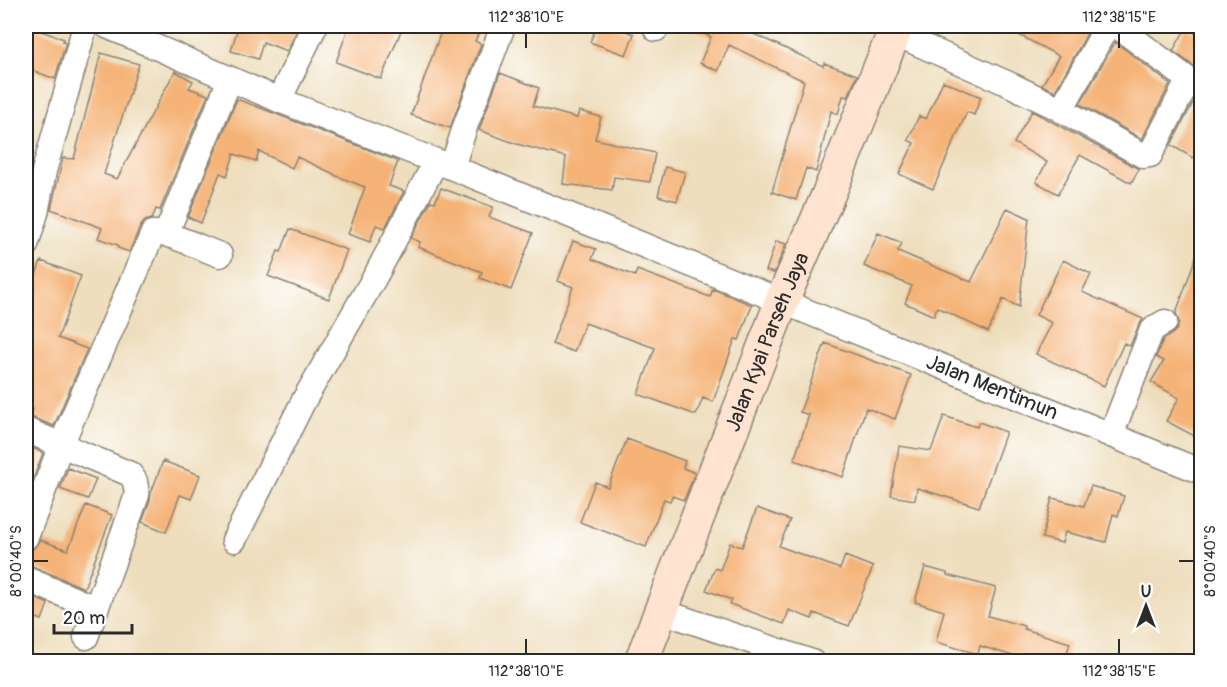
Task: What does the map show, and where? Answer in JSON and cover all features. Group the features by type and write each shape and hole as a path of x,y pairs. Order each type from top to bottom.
{"main road":[{"name":"Jalan Kyai Parseh Jaya","path":"641,662 782,301 829,193 895,29"}],"street":[{"path":"26,245 36,213 44,171 85,26"},
{"name":"Jalan Mentimun","path":"107,26 279,100 444,164 1202,472"},
{"path":"279,100 315,26"},
{"path":"234,540 304,400 466,124 503,26"},
{"path":"1061,110 1107,26"},
{"path":"895,29 1061,110 1147,156 1150,155 1195,85 1117,26"},
{"path":"166,234 230,79"},
{"path":"26,537 61,446 153,233 166,234 220,255"},
{"path":"1111,435 1151,332 1165,322"},
{"path":"26,430 130,474 135,481 137,495 86,637"},
{"path":"26,579 95,608"},
{"path":"661,611 812,662"}],"building":[{"path":"26,26 64,39 63,41 66,42 55,79 26,68"},
{"path":"226,26 299,26 287,51 263,42 258,59 231,51 237,31"},
{"path":"349,26 403,26 381,79 336,62"},
{"path":"450,26 482,26 475,41 481,44 450,128 411,115 442,29 448,31"},
{"path":"597,26 611,26 634,34 626,55 590,42"},
{"path":"687,26 738,26 823,66 824,63 857,75 848,97 843,96 838,114 831,111 816,172 806,168 796,200 772,192 804,81 729,45 718,71 700,63 711,37"},
{"path":"1002,26 1086,26 1090,28 1055,91 1042,85 1059,56"},
{"path":"1186,28 1202,37 1202,72 1173,51"},
{"path":"1115,42 1170,84 1142,139 1080,104"},
{"path":"101,53 139,64 104,174 117,179 175,71 193,81 189,88 208,95 160,210 156,209 152,219 145,221 140,227 129,252 118,248 118,245 98,238 102,228 51,209 63,158 74,159"},
{"path":"500,73 539,88 533,106 577,118 579,111 601,117 595,139 655,153 650,182 614,177 612,190 563,184 566,157 517,144 479,130"},
{"path":"943,81 981,97 974,115 967,112 933,189 899,174 914,143 908,140 919,116 926,119"},
{"path":"237,99 398,161 389,186 404,191 385,228 376,225 370,242 348,234 365,187 297,157 292,168 259,151 256,161 234,154 227,176 220,173 201,223 188,217"},
{"path":"1194,101 1202,103 1202,160 1194,156 1193,158 1171,145"},
{"path":"1032,111 1139,169 1131,183 1080,155 1058,194 1036,182 1047,162 1014,143"},
{"path":"665,167 685,172 677,201 658,196"},
{"path":"441,188 493,207 489,217 533,233 511,290 480,278 482,272 418,247 420,242 411,238 431,201 435,202"},
{"path":"1007,208 1029,218 1019,307 1003,299 988,332 937,307 934,316 905,303 912,286 864,266 878,233 902,243 898,251 971,282"},
{"path":"290,229 347,250 329,299 268,276"},
{"path":"573,241 596,249 592,259 635,276 637,270 710,297 713,289 752,305 739,340 735,339 713,402 703,398 696,415 638,394 655,348 585,323 574,352 552,344 573,287 558,281"},
{"path":"776,241 786,244 774,273 766,271"},
{"path":"1199,248 1202,249 1202,440 1166,421 1179,398 1151,382 1164,361 1156,357 1163,340 1177,329 1179,322 1176,313"},
{"path":"1063,260 1091,274 1082,292 1143,319 1130,346 1124,343 1104,386 1036,354 1052,323 1036,315"},
{"path":"41,261 81,276 58,338 87,349 54,426 31,417 33,409 26,407 26,312"},
{"path":"825,343 911,375 895,419 866,408 843,477 794,460 809,415 800,412"},
{"path":"944,416 977,427 979,422 1006,432 979,507 917,488 915,500 891,496 899,446 931,451"},
{"path":"627,439 685,461 683,468 695,473 684,500 672,496 670,501 664,499 646,547 580,522 595,482 608,487"},
{"path":"26,445 43,453 26,498"},
{"path":"163,461 200,475 191,499 180,495 166,532 142,522"},
{"path":"68,468 96,479 88,499 60,489"},
{"path":"1091,486 1124,496 1118,516 1113,514 1106,542 1065,532 1062,543 1042,538 1052,498 1084,506"},
{"path":"86,505 112,515 84,588 26,565 26,551 34,548 40,540 68,550"},
{"path":"757,508 790,520 779,546 840,569 845,556 873,567 849,626 814,613 812,619 789,610 784,624 730,604 732,600 706,590 715,568 720,570 730,543 742,547"},
{"path":"925,567 996,588 988,616 1070,643 1064,662 1033,662 980,646 978,654 936,642 944,611 915,602"},
{"path":"26,594 48,604 42,620 26,614"}]}
